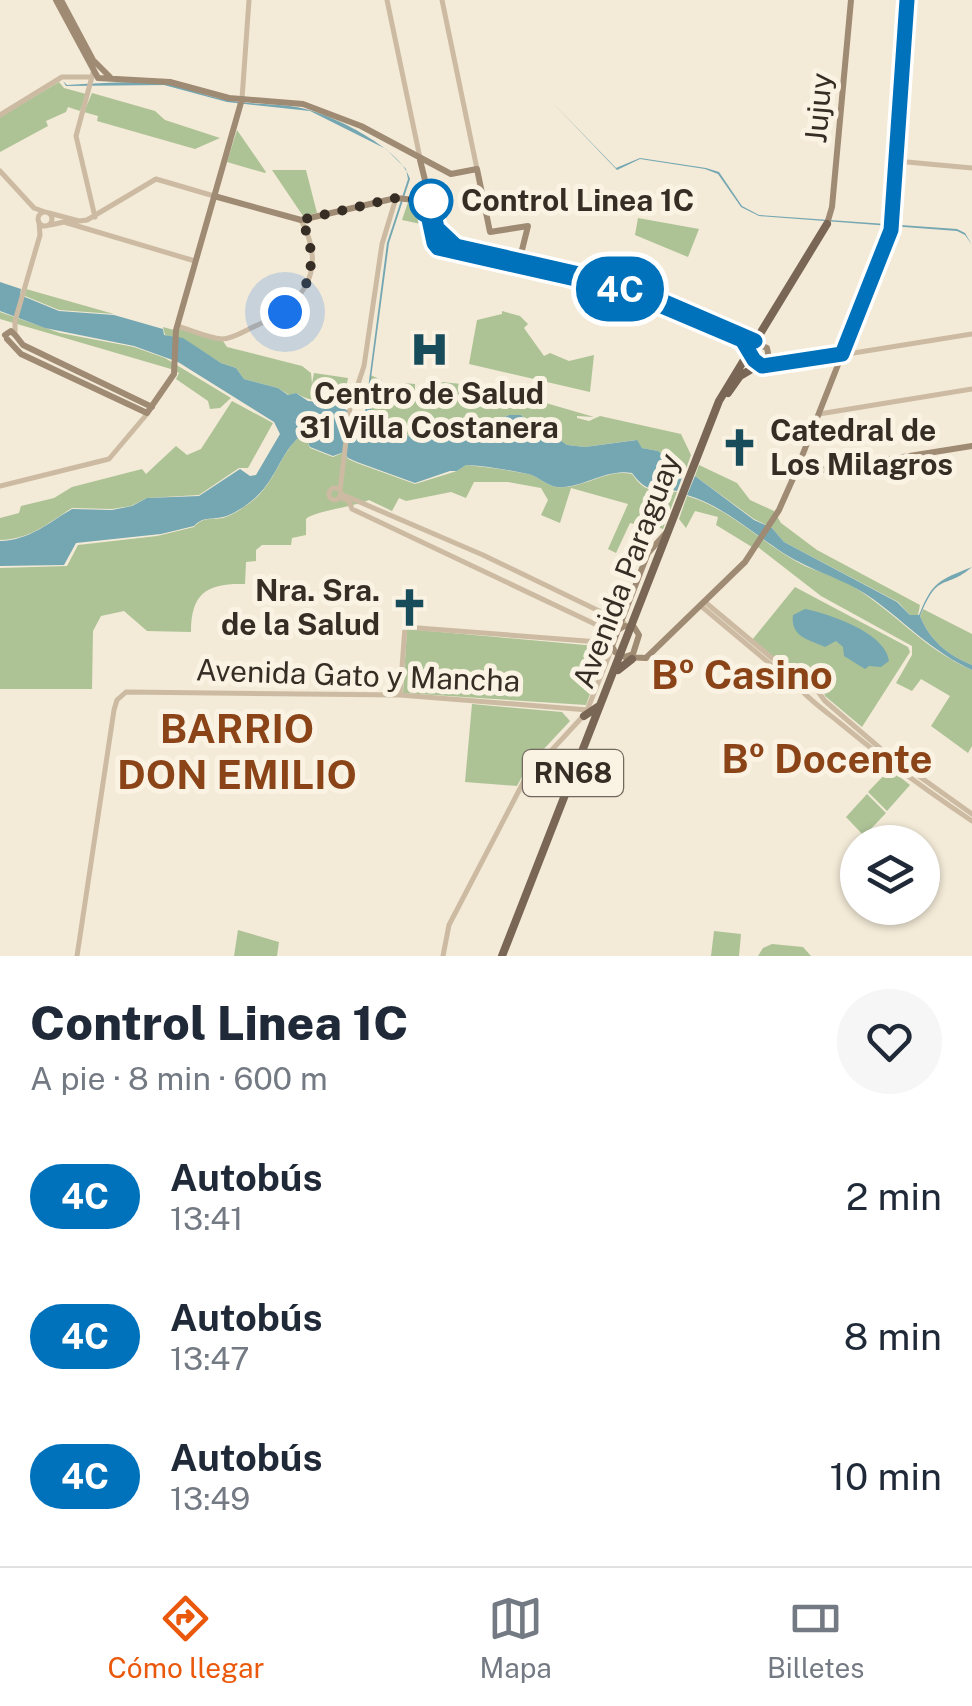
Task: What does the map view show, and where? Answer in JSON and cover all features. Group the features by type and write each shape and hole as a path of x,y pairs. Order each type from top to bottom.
{"main road":[{"path":"58,0 95,76 170,82 241,104 303,104 326,111 452,174 477,169 490,232 528,226 519,263"},
{"name":"Jujuy","path":"828,221 852,0"},
{"path":"622,641 646,658 703,604 745,562 776,514 795,474 891,230 907,0"},
{"path":"12,338 150,410 175,370 177,329 241,104"},
{"path":"420,158 435,245 623,284 744,336 752,337 764,325"},
{"path":"214,196 301,220 401,198 428,201"},
{"path":"428,201 436,226 456,246 624,290 769,352 767,360 759,366"},
{"name":"Avenida Paraguay","path":"622,641 724,391 828,221"},
{"path":"744,336 752,345 759,366"},
{"path":"759,366 842,354"},
{"name":"Avenida Paraguay","path":"698,456 729,391 740,376 759,366"},
{"path":"795,474 972,446"},
{"name":"Avenida Paraguay","path":"622,641 674,518"},
{"path":"639,633 632,654 622,641 639,633"},
{"path":"615,671 622,641"},
{"path":"615,671 622,641"},
{"path":"637,644 639,650 646,652 658,646"},
{"name":"Avenida Paraguay","path":"504,956 588,713 615,671"},
{"name":"Avenida Paraguay","path":"504,956 615,671"}],"street":[{"path":"241,104 250,0"},
{"path":"387,0 420,158"},
{"path":"442,0 477,169"},
{"path":"0,115 62,77 95,76 76,136 94,218"},
{"path":"896,161 972,168"},
{"path":"0,171 34,208 81,222 156,179 214,196"},
{"path":"338,492 350,408 364,366 382,244 401,198"},
{"path":"12,338 40,235 34,208"},
{"path":"38,222 47,213"},
{"path":"40,235 52,219 47,213"},
{"path":"177,329 224,339 274,318 301,296 312,259 301,220"},
{"path":"38,222 64,222 195,260"},
{"path":"842,354 972,334"},
{"path":"818,414 972,389"},
{"path":"0,486 109,460 150,410"},
{"path":"338,492 465,547 622,641"},
{"path":"338,492 350,502 352,510 622,641"},
{"path":"703,604 813,702 888,762 972,817"},
{"path":"400,696 405,626 622,641"},
{"path":"443,956 448,925 525,779 588,713 622,641"},
{"path":"765,656 820,694 882,749 972,817"},
{"path":"806,696 812,688"},
{"name":"Avenida Gato y Mancha","path":"77,956 114,710 117,700 126,692 400,696 568,708 588,713"},
{"path":"813,702 818,701 820,694"},
{"path":"568,708 588,713"}],"green space":[{"path":"59,82 64,88 86,94 80,111 68,107 66,112 46,121 48,126 0,152 0,117"},
{"path":"92,93 155,111 165,120 220,138 195,149 97,121 98,116 84,112"},
{"path":"237,130 266,172 265,173 227,162"},
{"path":"272,170 306,170 317,213 303,216"},
{"path":"408,202 425,206 429,231 421,224 402,220"},
{"path":"638,218 699,229 688,257 635,235"},
{"path":"26,289 114,314 59,310 25,296"},
{"path":"502,311 520,316 528,324 524,328 544,356 550,353 569,361 594,355 590,392 469,364 477,320"},
{"path":"0,312 60,333 134,347 165,358 231,398 220,408 210,409 208,401 176,379 179,373 171,369 0,319"},
{"path":"163,327 178,331 180,328 223,341 227,347 302,366 311,373 312,384 314,373 348,378 342,409 244,379 236,368 183,339 165,335"},
{"path":"370,375 382,380 382,389 403,390 404,383 415,384 415,395 439,401 442,382 491,387 594,417 577,416 589,421 600,416 681,434 691,455 686,469 658,451 642,448 636,440 585,447 567,445 534,428 521,415 509,415 479,428 407,436 402,429 391,428 376,419 370,403"},
{"path":"232,401 273,423 248,468 239,468 199,495 147,498 112,509 72,508 30,533 0,540 0,518 19,513 21,506 54,498 72,487 142,469 146,474 176,446 187,455 201,449"},
{"path":"304,434 310,448 333,457 344,452 348,459 415,484 466,465 528,474 557,487 613,474 632,474 647,489 677,492 663,529 655,526 658,517 648,514 643,526 630,523 616,553 608,549 628,504 571,488 560,523 541,515 548,500 541,488 508,482 474,482 466,498 451,492 406,501 399,498 392,511 369,500 317,514 306,519 306,535 292,538 291,545 262,545 256,550 256,561 246,562 245,584 221,585 204,593 194,607 191,632 147,631 124,611 101,616 93,631 92,689 0,689 0,568 67,566 78,545 157,536 194,527 204,520 227,517 257,497 291,446"},
{"path":"699,465 737,483 750,500 774,511 781,523 817,550 920,605 918,615 910,615 898,602 784,542 772,528 695,476"},
{"path":"687,496 719,510 805,566 854,587 939,652 972,670 972,746 968,753 931,726 950,696 921,679 912,691 896,683 912,655 912,646 821,596 754,544 752,547 716,525 718,517 695,511 686,528 679,519"},
{"path":"795,587 908,647 910,652 862,727 825,696 822,687 808,683 752,640"},
{"path":"923,609 972,634 972,665 935,640 920,616"},
{"path":"407,629 607,647 586,705 403,693"},
{"path":"472,704 562,712 570,721 527,767 517,786 465,782"},
{"path":"890,769 910,785 887,811 868,792"},
{"path":"867,794 886,813 875,825 854,825 846,817"},
{"path":"238,930 279,942 277,956 234,956"},
{"path":"714,931 741,934 739,956 711,956"},
{"path":"772,944 803,947 811,956 758,956"}],"water":[{"path":"63,81 67,85 160,83 236,102 296,107 309,110 343,123 384,148 310,111 227,102 164,85 66,86"},
{"path":"552,102 616,168 640,158 706,168 719,172 742,206 759,215 957,229 965,233 972,245 957,231 759,216 741,207 718,174 705,169 640,159 617,170"},
{"path":"407,172 410,179 389,243 368,401 376,420 386,428 402,429 407,436 416,437 479,428 509,415 521,415 534,428 567,445 585,447 637,440 642,448 658,451 685,470 677,491 648,488 632,473 613,473 557,487 528,474 466,465 415,483 357,462 344,452 333,456 310,447 304,434 291,446 264,489 231,514 161,534 76,543 64,565 0,566 0,541 30,534 72,509 112,510 147,498 199,496 240,469 250,476 256,475 280,434 274,422 178,362 134,346 45,328 0,311 0,282 59,311 114,315 163,329 164,335 183,338 221,363 236,368 244,379 278,388 288,395 296,393 308,401 331,403 358,415 365,412 387,243"},
{"path":"695,476 754,520 772,528 784,542 897,602 910,615 919,615 938,584 972,567 937,587 920,616 935,640 972,665 972,670 933,646 865,593 790,557 719,509 687,495"},
{"path":"805,609 842,620 868,634 886,651 889,661 881,667 865,669 844,656 843,647 836,641 825,647 803,637 795,629 793,615"}],"bus line":[{"name":"4C","path":"755,341 623,284 456,246 438,231 431,201 425,201 438,248 624,290 742,340 762,366 842,354 890,237 907,0"}],"place":[{"name":"Control Linea 1C","path":"431,201"},
{"name":"Centro de Salud 31 Villa Costanera","path":"429,350"},
{"name":"Catedral de Los Milagros","path":"740,448"},
{"name":"Nra. Sra. de la Salud","path":"410,608"}],"district":[{"name":"Bº Casino","path":"742,675"},
{"name":"BARRIO DON EMILIO","path":"237,752"},
{"name":"Bº Docente","path":"827,759"}],"route":[{"path":"285,312 301,296 311,272 310,243 301,220 396,198 431,201"}]}
